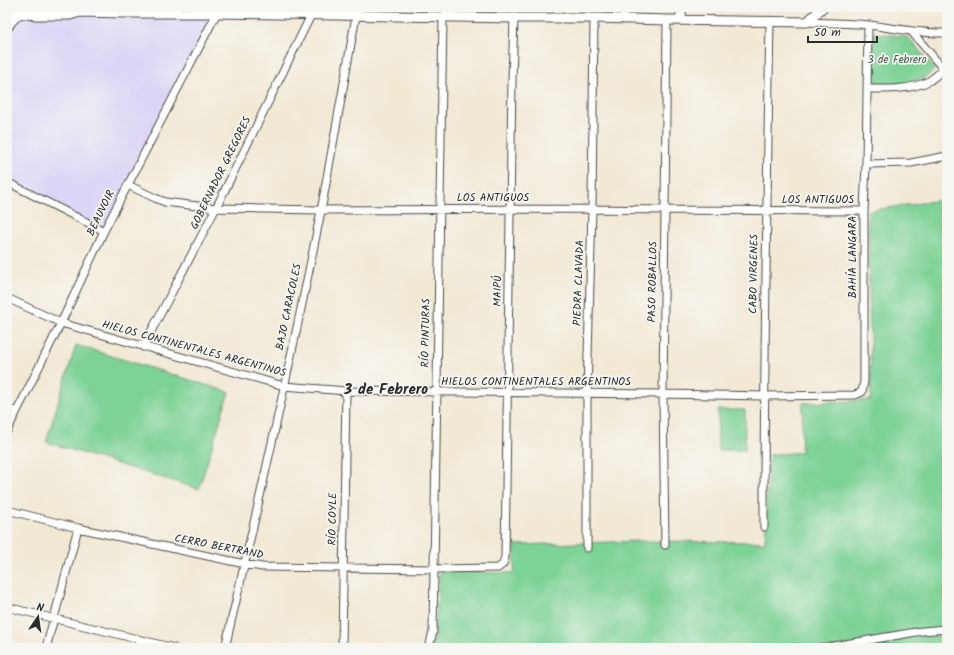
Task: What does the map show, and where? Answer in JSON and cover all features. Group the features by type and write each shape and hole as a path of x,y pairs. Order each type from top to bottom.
{"street":[{"path":"7,30 29,7 73,8 80,12"},
{"path":"443,17 451,7"},
{"path":"807,22 823,7"},
{"path":"681,8 681,20"},
{"path":"7,12 21,14 70,15 80,12 123,13 218,10 347,11 356,16 807,22 868,25 911,31 947,33"},
{"name":"BEAUVOIR","path":"7,431 61,323 104,231 218,10"},
{"name":"GOBERNADOR GREGORES","path":"144,347 216,208 313,11"},
{"name":"BAJO CARACOLES","path":"225,648 245,564 321,210 356,16"},
{"name":"RÍO PINTURAS","path":"427,648 430,644 432,631 443,17"},
{"name":"MAIPÚ","path":"503,564 505,557 514,18"},
{"name":"PIEDRA CLAVADA","path":"587,548 587,393 592,209 594,18"},
{"name":"PASO ROBALLOS","path":"665,545 663,394 667,20"},
{"name":"CABO VIRGENES","path":"764,527 766,210 770,21"},
{"name":"BAHÍA LANGARA","path":"862,392 864,381 864,211 868,25"},
{"path":"867,89 893,89 912,86 930,80 945,71 911,31"},
{"path":"866,164 911,163 947,156"},
{"path":"7,182 104,231"},
{"name":"LOS ANTIGUOS","path":"128,185 165,202 216,208 321,210 592,209 864,211"},
{"name":"HIELOS CONTINENTALES ARGENTINOS","path":"7,298 61,323 284,386 346,391 764,396 855,395 862,392"},
{"name":"RÍO COYLE","path":"342,648 346,391"},
{"path":"7,408 16,412"},
{"name":"CERRO BERTRAND","path":"7,510 78,528 262,567 433,569 498,568 503,564"},
{"path":"46,648 78,528"},
{"path":"7,607 174,648"},
{"path":"822,648 922,631 947,629"}],"shaded area":[{"path":"7,7 126,7 123,12 217,13 104,231 7,182"}],"green space":[{"name":"3 de Febrero","path":"874,33 908,37 935,69 926,76 913,82 873,85"},
{"path":"947,199 947,648 430,648 434,639 440,572 514,573 515,545 639,541 765,542 769,455 801,452 803,403 871,400 868,211"},
{"path":"76,345 229,392 199,489 46,442"},
{"path":"718,410 745,410 745,450 718,450"}],"district":[{"name":"3 de Febrero","path":"386,390"}]}
